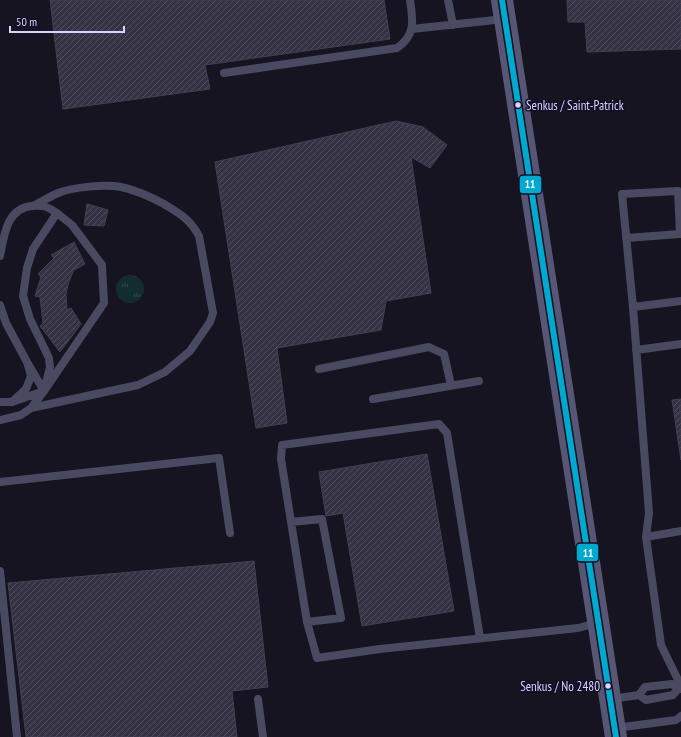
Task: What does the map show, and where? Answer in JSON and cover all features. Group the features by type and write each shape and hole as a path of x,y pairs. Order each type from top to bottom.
{"street":[{"path":"504,9 615,733"}],"lane":[{"path":"224,73 397,48 405,43 412,30 410,0"},
{"path":"448,0 453,25"},
{"path":"412,30 453,25 504,9"},
{"path":"0,420 21,414 31,408 138,385 165,372 190,351 210,322 213,313 200,236 194,226 183,215 149,196 121,187 89,187 71,190 58,193 33,206"},
{"path":"626,238 680,234 680,201 678,191 622,194 626,238 633,307 649,513 646,537 661,645 680,688"},
{"path":"0,256 6,227 14,214 24,207 43,205 57,213 72,225 102,265 104,303 31,408"},
{"path":"44,391 50,367 49,358 30,319 23,296 27,268 34,249 57,213"},
{"path":"633,307 681,301"},
{"path":"0,305 6,323 44,391"},
{"path":"636,350 681,344"},
{"path":"319,369 429,347 444,354 451,385"},
{"path":"12,402 26,389 30,382 31,376 27,362"},
{"path":"373,399 479,381"},
{"path":"0,402 12,402 44,391"},
{"path":"480,638 447,434 439,424 282,445 281,459 307,622 317,658 380,649 578,628 598,623"},
{"path":"0,482 219,458 230,533"},
{"path":"291,522 322,519 341,618 307,622"},
{"path":"646,537 681,531"},
{"path":"0,571 17,737"},
{"path":"610,699 639,694 645,688 672,684 680,688"},
{"path":"639,694 646,700 653,699 673,695 680,688"},
{"path":"258,699 263,737"},
{"path":"615,733 679,720"}],"green space":[{"path":"130,275 140,279 144,289 140,299 130,303 120,299 116,289 120,279"}],"building":[{"path":"50,0 384,0 390,39 205,65 210,89 63,109"},
{"path":"567,0 681,0 681,49 587,52 585,22 568,22"},
{"path":"396,121 423,127 447,145 430,168 411,157 431,293 386,301 381,330 277,348 287,423 256,428 215,162"},
{"path":"87,204 108,210 104,226 84,225"},
{"path":"74,242 85,264 74,270 69,281 66,294 67,310 71,308 81,324 60,352 40,326 43,323 40,297 35,296 41,277 38,274 54,258 51,255"},
{"path":"681,399 681,460 672,400"},
{"path":"427,454 454,611 362,626 343,513 326,516 319,472"},
{"path":"254,561 268,687 232,691 237,737 26,737 8,583"}],"transit line":[{"name":"11","path":"502,0 616,737"}],"place":[{"name":"Senkus / Saint-Patrick","path":"518,105"},
{"name":"Senkus / No 2480","path":"608,686"}]}
